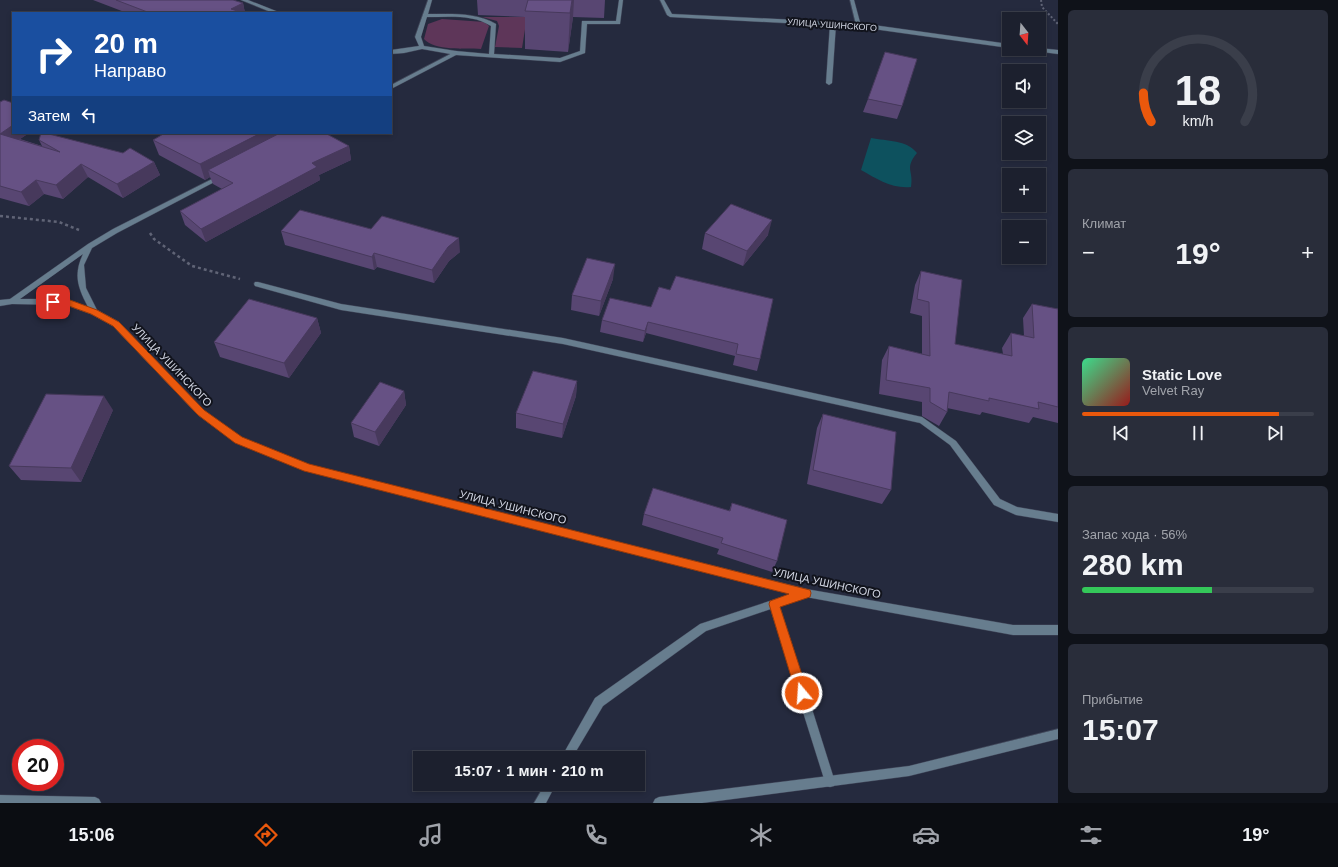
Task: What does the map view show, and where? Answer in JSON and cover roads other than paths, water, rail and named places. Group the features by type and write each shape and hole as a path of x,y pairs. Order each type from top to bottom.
{"street":[{"path":"243,0 275,12"},
{"path":"422,47 418,37 430,0"},
{"path":"392,52 422,47 456,53 560,60 583,52 584,22 618,23 622,0"},
{"name":"УЛИЦА УШИНСКОГО","path":"662,0 670,15 859,25 1002,45"},
{"path":"852,0 859,25"},
{"path":"425,15 475,18 489,21 494,25 491,56"},
{"path":"829,83 833,24"},
{"path":"1046,50 1058,52"},
{"path":"392,86 456,53"},
{"name":"УЛИЦА УШИНСКОГО","path":"12,301 90,246 226,174"},
{"path":"90,246 81,265 82,288 94,312"},
{"path":"258,284 341,307 562,340 922,420 953,443 997,502 1016,511 1058,518"},
{"name":"УЛИЦА УШИНСКОГО","path":"0,303 12,301 67,302 94,312 116,324 201,413 238,440 308,468 806,593 1013,630 1058,630"},
{"path":"570,751 599,702 702,627 806,593"},
{"path":"774,604 830,782"},
{"path":"659,803 909,771 1058,734"},
{"path":"540,803 547,791"},
{"path":"0,800 95,803"}]}
